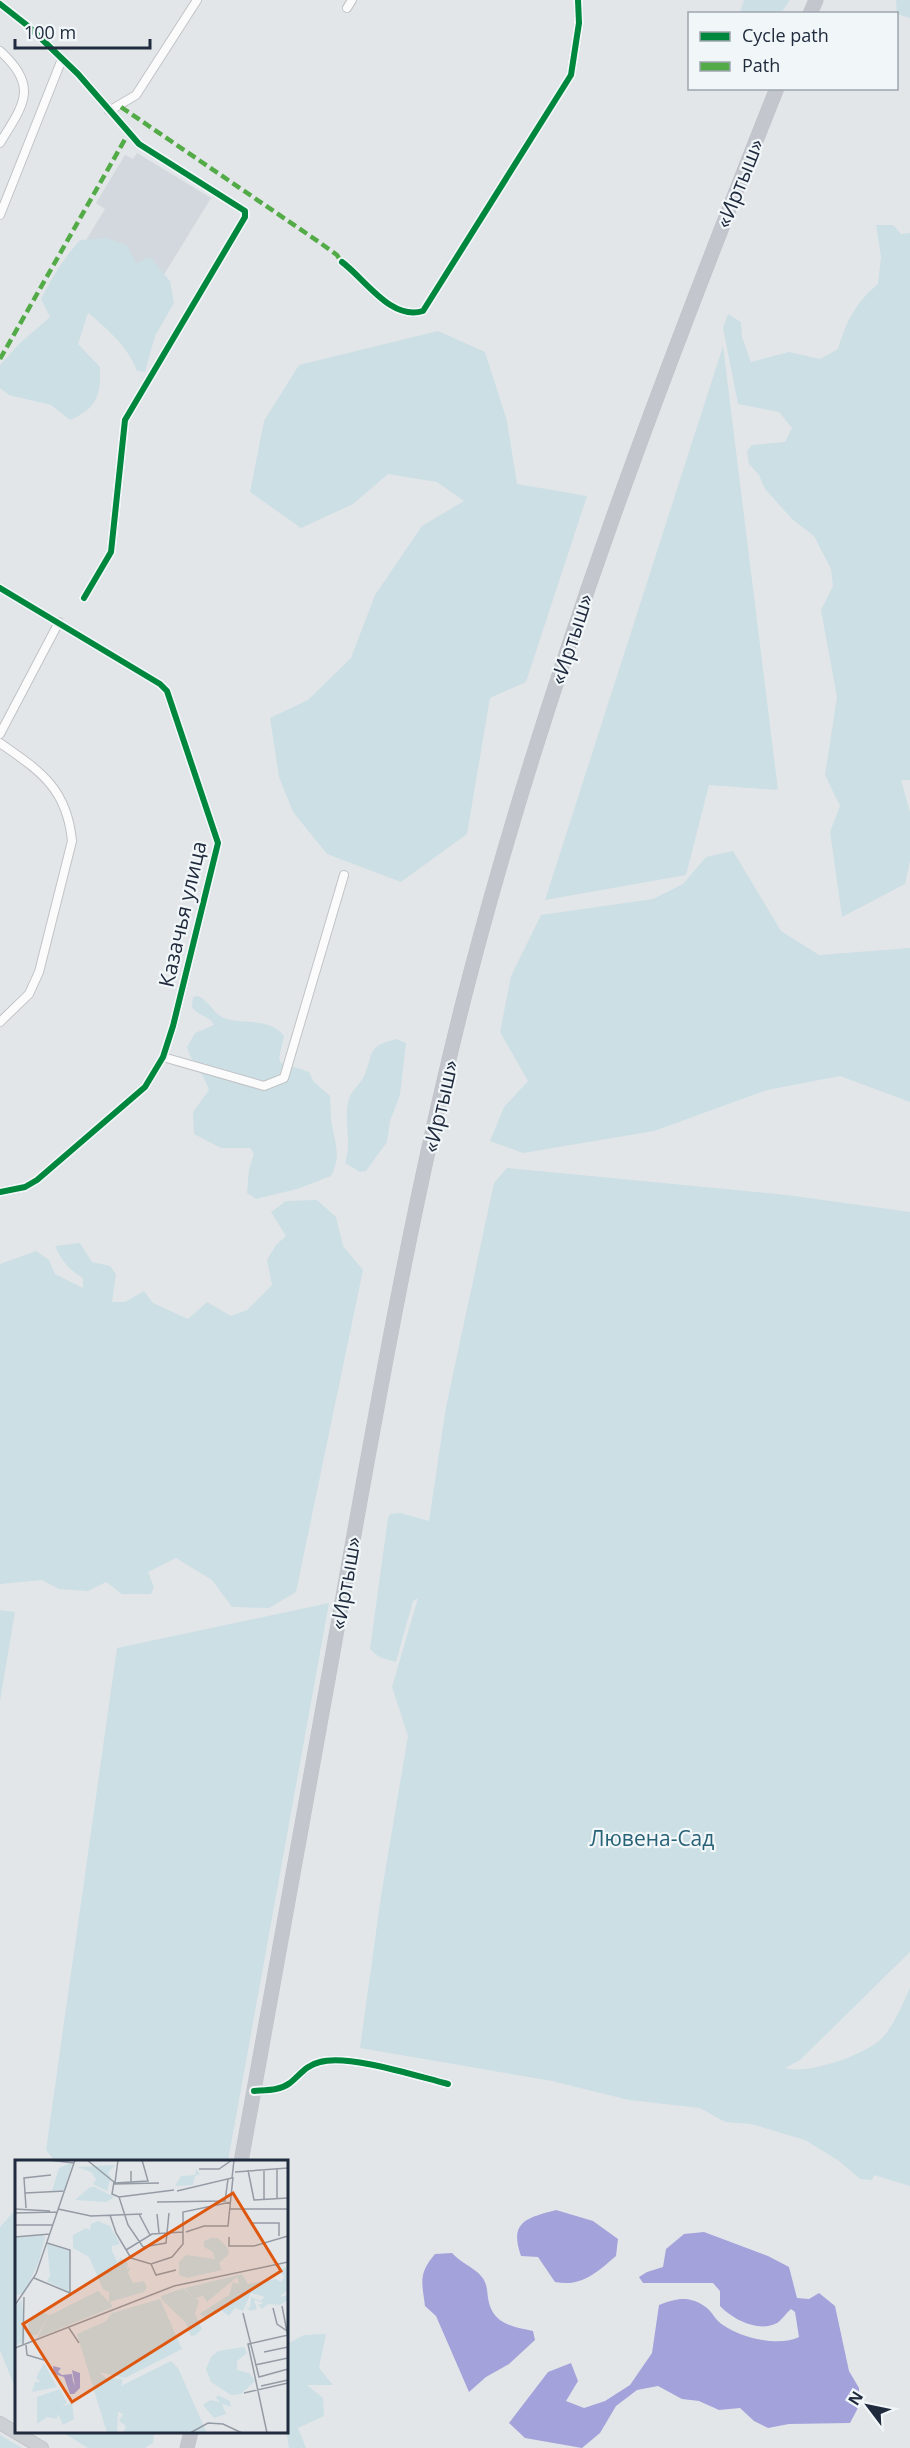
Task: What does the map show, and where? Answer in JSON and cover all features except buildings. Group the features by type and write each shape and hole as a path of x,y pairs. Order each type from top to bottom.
{"highway":[{"name":"«Иртыш»","path":"241,2160 365,1468 408,1247 470,976 536,749 583,603 633,459 776,90"},
{"path":"188,2448 193,2433"},
{"path":"192,2448 193,2433"}],"main road":[{"path":"0,2423 15,2432"},
{"path":"17,2433 42,2448"}],"street":[{"path":"109,111 136,95 197,0"},
{"path":"342,262 399,311 413,314 423,311 571,75 579,23 578,0"},
{"path":"0,4 28,26 62,58 139,144 245,211 245,217 125,420 111,552 84,598"},
{"path":"0,51 21,78 26,90 24,103 0,143"},
{"path":"0,214 62,58"},
{"name":"Казачья улица","path":"0,588 160,684 167,691 216,831 218,843 164,1057 145,1088 37,1180 25,1187 0,1192"},
{"path":"0,734 59,622"},
{"path":"0,743 46,776 70,822 72,841 39,972 29,993 0,1022"},
{"path":"164,1057 264,1086 284,1077 344,875"},
{"path":"254,2091 278,2089 289,2084 307,2067 321,2061 351,2062 448,2084"}],"shaded area":[{"path":"137,153 211,198 157,286 85,242 105,209 96,203 125,155 133,159"}],"green space":[{"path":"744,0 790,0 782,12 740,12"},
{"path":"896,0 910,0 910,18 897,12"},
{"path":"876,225 893,225 901,234 910,233 910,780 901,780 910,812 910,861 905,884 842,917 830,832 840,806 825,775 837,697 821,610 833,586 831,569 814,536 792,519 765,489 759,475 749,464 747,451 752,445 785,442 792,428 779,412 738,404 723,328 728,314 741,322 742,337 751,362 789,352 820,359 838,349 853,313 878,284 881,257"},
{"path":"107,238 128,246 136,263 150,257 170,281 174,303 155,336 145,372 137,371 123,346 88,313 78,344 100,367 100,386 92,406 70,420 51,405 9,395 0,388 0,365 19,344 50,317 41,299 49,283 74,247 80,240"},
{"path":"438,331 485,352 507,421 517,484 587,496 526,682 490,698 467,834 401,882 327,854 293,812 279,777 270,718 308,700 351,658 375,595 422,526 464,501 437,482 388,474 353,504 301,528 250,492 264,421 299,365"},
{"path":"723,346 778,790 709,785 686,875 545,900"},
{"path":"733,851 781,931 819,955 910,948 910,1102 840,1076 767,1090 654,1131 523,1153 490,1141 504,1107 528,1081 500,1032 511,976 541,915 653,899 683,884 706,857"},
{"path":"198,996 206,1001 215,1012 227,1019 265,1024 278,1030 284,1036 279,1058 281,1063 309,1072 314,1082 330,1096 331,1122 337,1151 336,1163 331,1176 297,1189 256,1199 247,1193 249,1169 254,1154 250,1148 221,1148 194,1134 193,1112 209,1090 187,1047 195,1033 214,1025 192,1007 193,997"},
{"path":"396,1039 406,1043 400,1095 390,1121 387,1142 366,1171 360,1172 345,1163 348,1148 348,1102 363,1078 373,1051 380,1045"},
{"name":"Лювена-Сад","path":"507,1168 787,1195 910,1212 910,1952 800,2060 785,2068 807,2069 836,2062 874,2044 891,2027 910,1988 910,2186 874,2175 872,2180 860,2179 839,2161 805,2140 751,2124 725,2122 700,2108 629,2100 552,2081 360,2048 381,1896 408,1736 392,1687 418,1598 413,1601 396,1662 379,1657 370,1649 388,1518 390,1514 400,1513 429,1521 446,1407 494,1183"},
{"path":"317,1200 336,1217 343,1246 363,1270 296,1592 269,1608 232,1607 212,1580 176,1558 148,1572 154,1587 151,1594 122,1594 106,1582 88,1591 59,1589 42,1580 0,1584 0,1264 36,1251 49,1260 55,1274 83,1288 83,1278 66,1265 55,1246 80,1243 92,1262 110,1266 116,1274 112,1302 125,1302 144,1291 153,1303 188,1319 207,1302 231,1316 247,1310 272,1285 267,1260 276,1245 286,1236 271,1212 286,1201"},
{"path":"329,1603 228,2160 54,2160 46,2150 117,1648"},
{"path":"0,1610 15,1612 0,1701"},
{"path":"15,2210 15,2388 0,2350 0,2227"},
{"path":"326,2334 319,2368 333,2385 307,2385 323,2398 324,2416 298,2428 306,2448 289,2448 287,2433 288,2343 304,2335"},
{"path":"64,2433 154,2433 153,2443 145,2448 88,2448"},
{"path":"0,2435 22,2448 0,2448"}],"water":[{"path":"556,2210 593,2221 618,2239 616,2256 588,2277 565,2283 555,2282 538,2257 521,2256 517,2236 523,2223"},
{"path":"704,2232 768,2256 789,2267 797,2298 809,2299 819,2293 835,2306 849,2371 859,2388 859,2406 850,2423 789,2424 768,2428 754,2421 740,2408 719,2410 699,2401 682,2399 658,2386 637,2390 616,2406 600,2433 582,2448 525,2438 509,2423 548,2372 571,2363 578,2381 566,2401 584,2408 605,2401 630,2385 652,2353 659,2305 672,2301 689,2299 695,2301 707,2308 718,2321 731,2330 760,2340 781,2341 799,2337 795,2312 791,2309 777,2323 770,2326 754,2325 731,2316 720,2306 720,2291 713,2283 643,2283 639,2277 663,2267 666,2249 684,2234"},
{"path":"452,2253 483,2278 490,2307 498,2319 533,2331 535,2340 509,2364 486,2377 469,2392 436,2316 425,2306 423,2291 422,2278 435,2254"}],"marked path":[{"path":"121,107 319,242 337,255 344,267"},
{"path":"0,359 128,134"}],"cycle path":[{"path":"342,262 389,304 400,310 423,311 571,75 579,23 578,0"},
{"path":"0,4 28,26 78,74 139,144 245,211 245,217 125,420 111,552 84,598"},
{"path":"0,588 160,684 167,691 218,843 173,1026 163,1057 145,1087 37,1180 25,1187 0,1192"},
{"path":"254,2091 281,2087 290,2083 311,2065 333,2060 365,2063 448,2084"}]}
